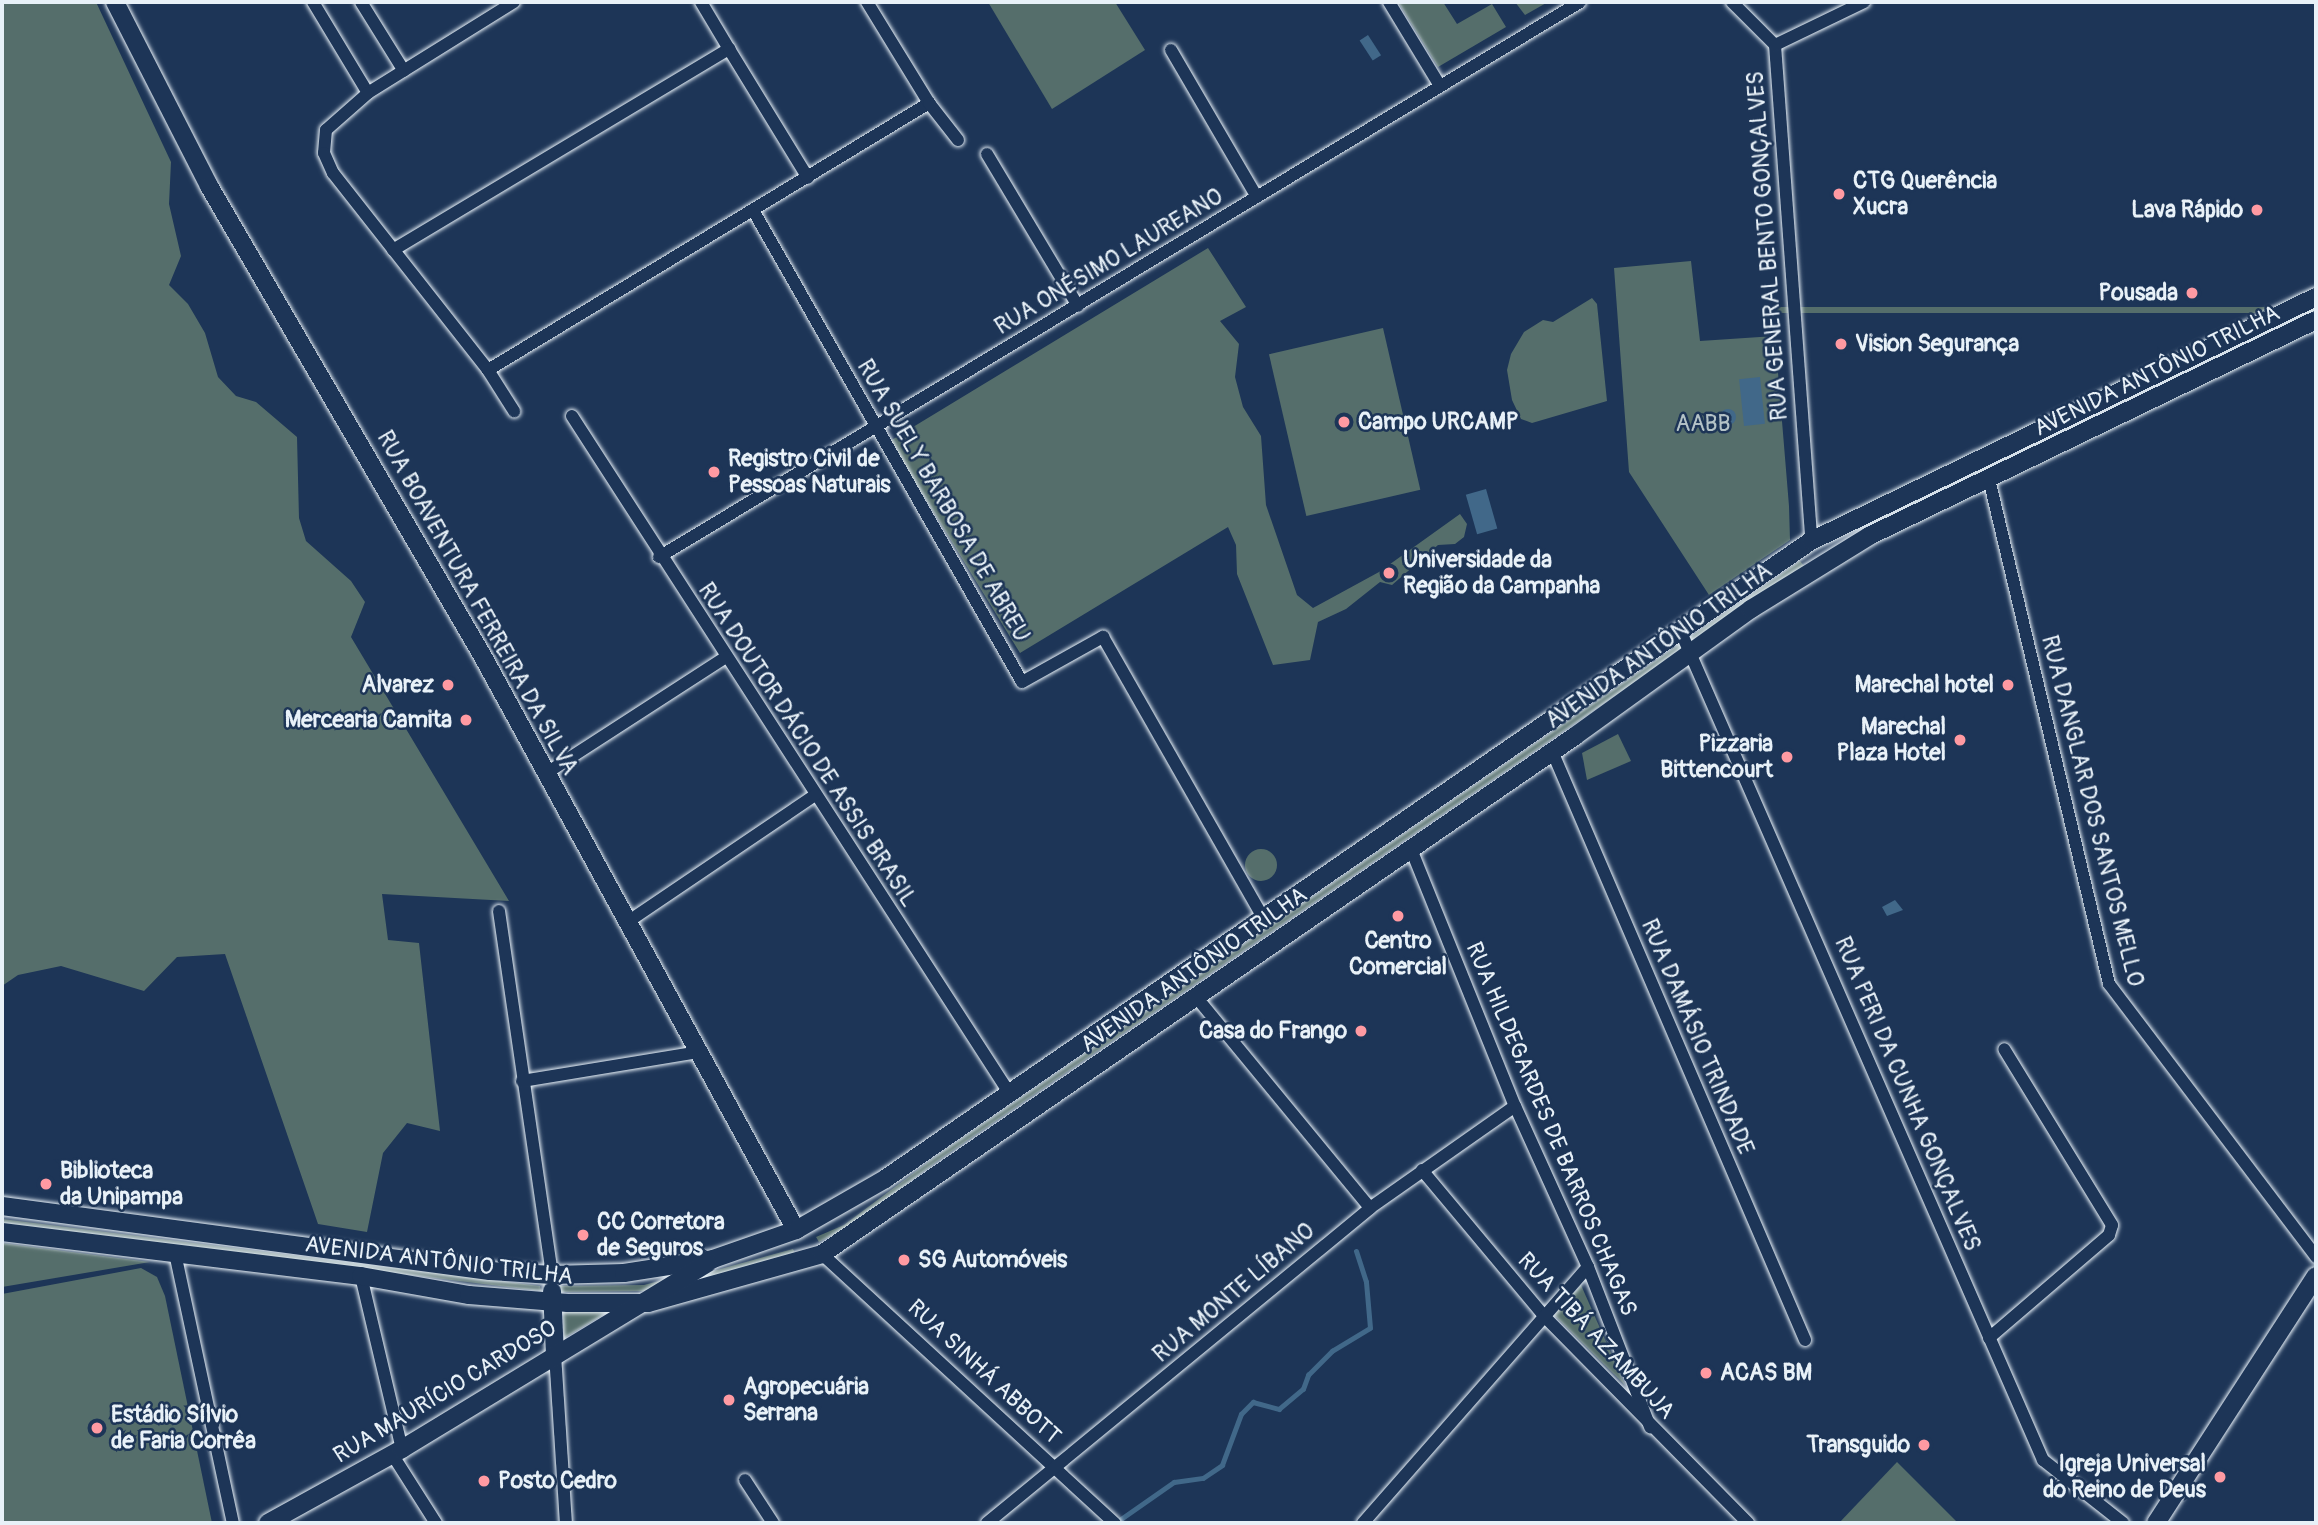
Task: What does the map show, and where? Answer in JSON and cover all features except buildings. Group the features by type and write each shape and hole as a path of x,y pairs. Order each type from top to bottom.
{"main road":[{"name":"RUA BOAVENTURA FERREIRA DA SILVA","path":"115,2 209,186 482,655 796,1230"},
{"name":"AVENIDA ANTÔNIO TRILHA","path":"2,1206 490,1271 552,1275 624,1273 713,1259 796,1230 885,1179 1811,541 2316,297"},
{"name":"AVENIDA ANTÔNIO TRILHA","path":"2,1232 360,1276 553,1303 648,1303 822,1254 1197,998 1552,751 1692,650 1869,536 2316,320"},
{"path":"648,1303 713,1259"},
{"path":"552,1275 555,1354"},
{"path":"2156,1523 2316,1276"},
{"name":"RUA MAURÍCIO CARDOSO","path":"268,1523 397,1452 555,1354 648,1303"}],"street":[{"path":"313,2 368,93"},
{"path":"361,2 404,71"},
{"path":"514,2 368,93 326,130 324,153 333,173 488,370 514,411"},
{"path":"701,2 808,178"},
{"path":"867,2 929,103 958,140"},
{"path":"1389,2 1440,86"},
{"name":"RUA ONÉSIMO LAUREANO","path":"659,556 876,428 1580,2"},
{"path":"1732,2 1775,45"},
{"name":"RUA GENERAL BENTO GONÇALVES","path":"1811,541 1775,45 1862,2"},
{"path":"393,250 729,49"},
{"path":"1171,50 1257,197"},
{"path":"488,370 929,103"},
{"path":"987,154 1078,306"},
{"name":"RUA SUELY BARBOSA DE ABREU","path":"753,210 1021,682 1103,637 1264,919"},
{"name":"RUA DOUTOR DÁCIO DE ASSIS BRASIL","path":"572,416 659,556 1010,1094"},
{"name":"RUA DANGLAR DOS SANTOS MELLO","path":"1989,479 2109,984 2316,1257"},
{"name":"RUA PERI DA CUNHA GONÇALVES","path":"1680,630 1692,650 2043,1460 2123,1523"},
{"path":"545,774 726,657"},
{"name":"RUA DAMÁSIO TRINDADE","path":"1552,751 1805,1340"},
{"path":"629,921 815,795"},
{"name":"RUA HILDEGARDES DE BARROS CHAGAS","path":"1411,849 1515,1106 1588,1267 1650,1427"},
{"path":"499,911 552,1275"},
{"path":"1197,998 1370,1208"},
{"path":"1989,1338 2109,1235 2112,1225 2004,1049"},
{"path":"522,1081 700,1052"},
{"name":"RUA MONTE LÍBANO","path":"987,1523 1370,1208 1515,1106"},
{"name":"RUA TIBÁ AZAMBUJA","path":"1422,1170 1544,1316 1650,1427 1748,1523"},
{"path":"175,1253 233,1523"},
{"name":"RUA SINHÁ ABBOTT","path":"822,1254 1115,1523"},
{"path":"1363,1523 1588,1267"},
{"path":"360,1276 397,1452 436,1523"},
{"path":"555,1354 566,1523"},
{"path":"745,1480 773,1523"}],"green space":[{"path":"2,2 96,2 171,162 169,204 181,256 169,285 188,304 205,333 218,377 236,396 256,402 297,437 299,518 306,541 351,581 365,602 351,637 509,901 382,894 388,940 419,943 440,1131 407,1123 383,1153 367,1232 318,1224 225,954 177,957 144,991 61,966 18,975 2,986"},
{"path":"988,2 1115,2 1145,50 1052,109"},
{"path":"1398,2 1443,2 1457,24 1492,4 1506,27 1438,67"},
{"path":"1515,2 1548,2 1525,15"},
{"path":"1208,248 1246,307 1220,321 1239,344 1235,377 1243,407 1261,436 1266,505 1297,595 1313,608 1379,572 1460,514 1467,524 1464,537 1455,544 1438,545 1392,585 1380,582 1346,609 1318,622 1310,660 1273,665 1237,574 1236,545 1228,527 1020,653 890,441"},
{"name":"AABB","path":"1691,261 1700,341 1775,336 1789,506 1790,540 1709,595 1629,472 1614,268"},
{"path":"1592,298 1597,304 1607,401 1532,423 1521,419 1512,400 1507,370 1511,354 1524,332 1543,320 1553,322"},
{"path":"1771,307 2316,307 2316,313 1771,313"},
{"name":"Campo URCAMP","path":"1383,328 1420,490 1306,516 1269,354"},
{"path":"1800,561 1804,566 939,1160 847,1228 819,1242 816,1237 844,1225 935,1157"},
{"path":"1618,734 1631,761 1587,780 1582,753"},
{"path":"1261,849 1272,854 1277,865 1272,876 1261,881 1250,876 1245,865 1250,854"},
{"path":"2,1219 540,1286 541,1291 2,1225"},
{"path":"2,1243 150,1262 2,1287"},
{"path":"793,1249 796,1255 681,1286 699,1275"},
{"name":"Estádio Sílvio de Faria Corrêa","path":"141,1268 157,1277 165,1296 212,1523 2,1523 2,1294"},
{"path":"675,1277 645,1291 557,1292 557,1286 644,1285"},
{"path":"1581,1285 1625,1385 1554,1315"},
{"path":"615,1308 564,1338 563,1309"},
{"path":"1897,1462 1958,1523 1839,1523"}],"water":[{"path":"1368,35 1381,55 1373,61 1360,40"},
{"path":"1760,377 1765,424 1744,426 1739,379"},
{"path":"1725,409 1731,409 1736,417 1734,423 1725,425 1720,420 1720,414"},
{"path":"1486,489 1497,528 1477,534 1466,495"},
{"path":"1895,900 1903,910 1887,916 1882,907"}],"waterway":[{"path":"1118,1521 1174,1482 1203,1478 1222,1465 1241,1414 1253,1402 1279,1409 1303,1389 1308,1375 1332,1351 1370,1328 1366,1282 1356,1252"}],"place":[{"name":"CTG Querência Xucra","path":"1839,194"},
{"name":"Lava Rápido","path":"2257,210"},
{"name":"Pousada","path":"2192,293"},
{"name":"Vision Segurança","path":"1841,344"},
{"name":"Campo URCAMP","path":"1344,422"},
{"name":"Registro Civil de Pessoas Naturais","path":"714,472"},
{"name":"Universidade da Região da Campanha","path":"1389,573"},
{"name":"Alvarez","path":"448,685"},
{"name":"Marechal hotel","path":"2008,685"},
{"name":"Mercearia Camita","path":"466,720"},
{"name":"Marechal Plaza Hotel","path":"1960,740"},
{"name":"Pizzaria Bittencourt","path":"1787,757"},
{"name":"Centro Comercial","path":"1398,916"},
{"name":"Casa do Frango","path":"1361,1031"},
{"name":"Biblioteca da Unipampa","path":"46,1184"},
{"name":"CC Corretora de Seguros","path":"583,1235"},
{"name":"SG Automóveis","path":"904,1260"},
{"name":"ACAS BM","path":"1706,1373"},
{"name":"Agropecuária Serrana","path":"729,1400"},
{"name":"Estádio Sílvio de Faria Corrêa","path":"97,1428"},
{"name":"Transguido","path":"1924,1445"},
{"name":"Igreja Universal do Reino de Deus","path":"2220,1477"},
{"name":"Posto Cedro","path":"484,1481"}]}
